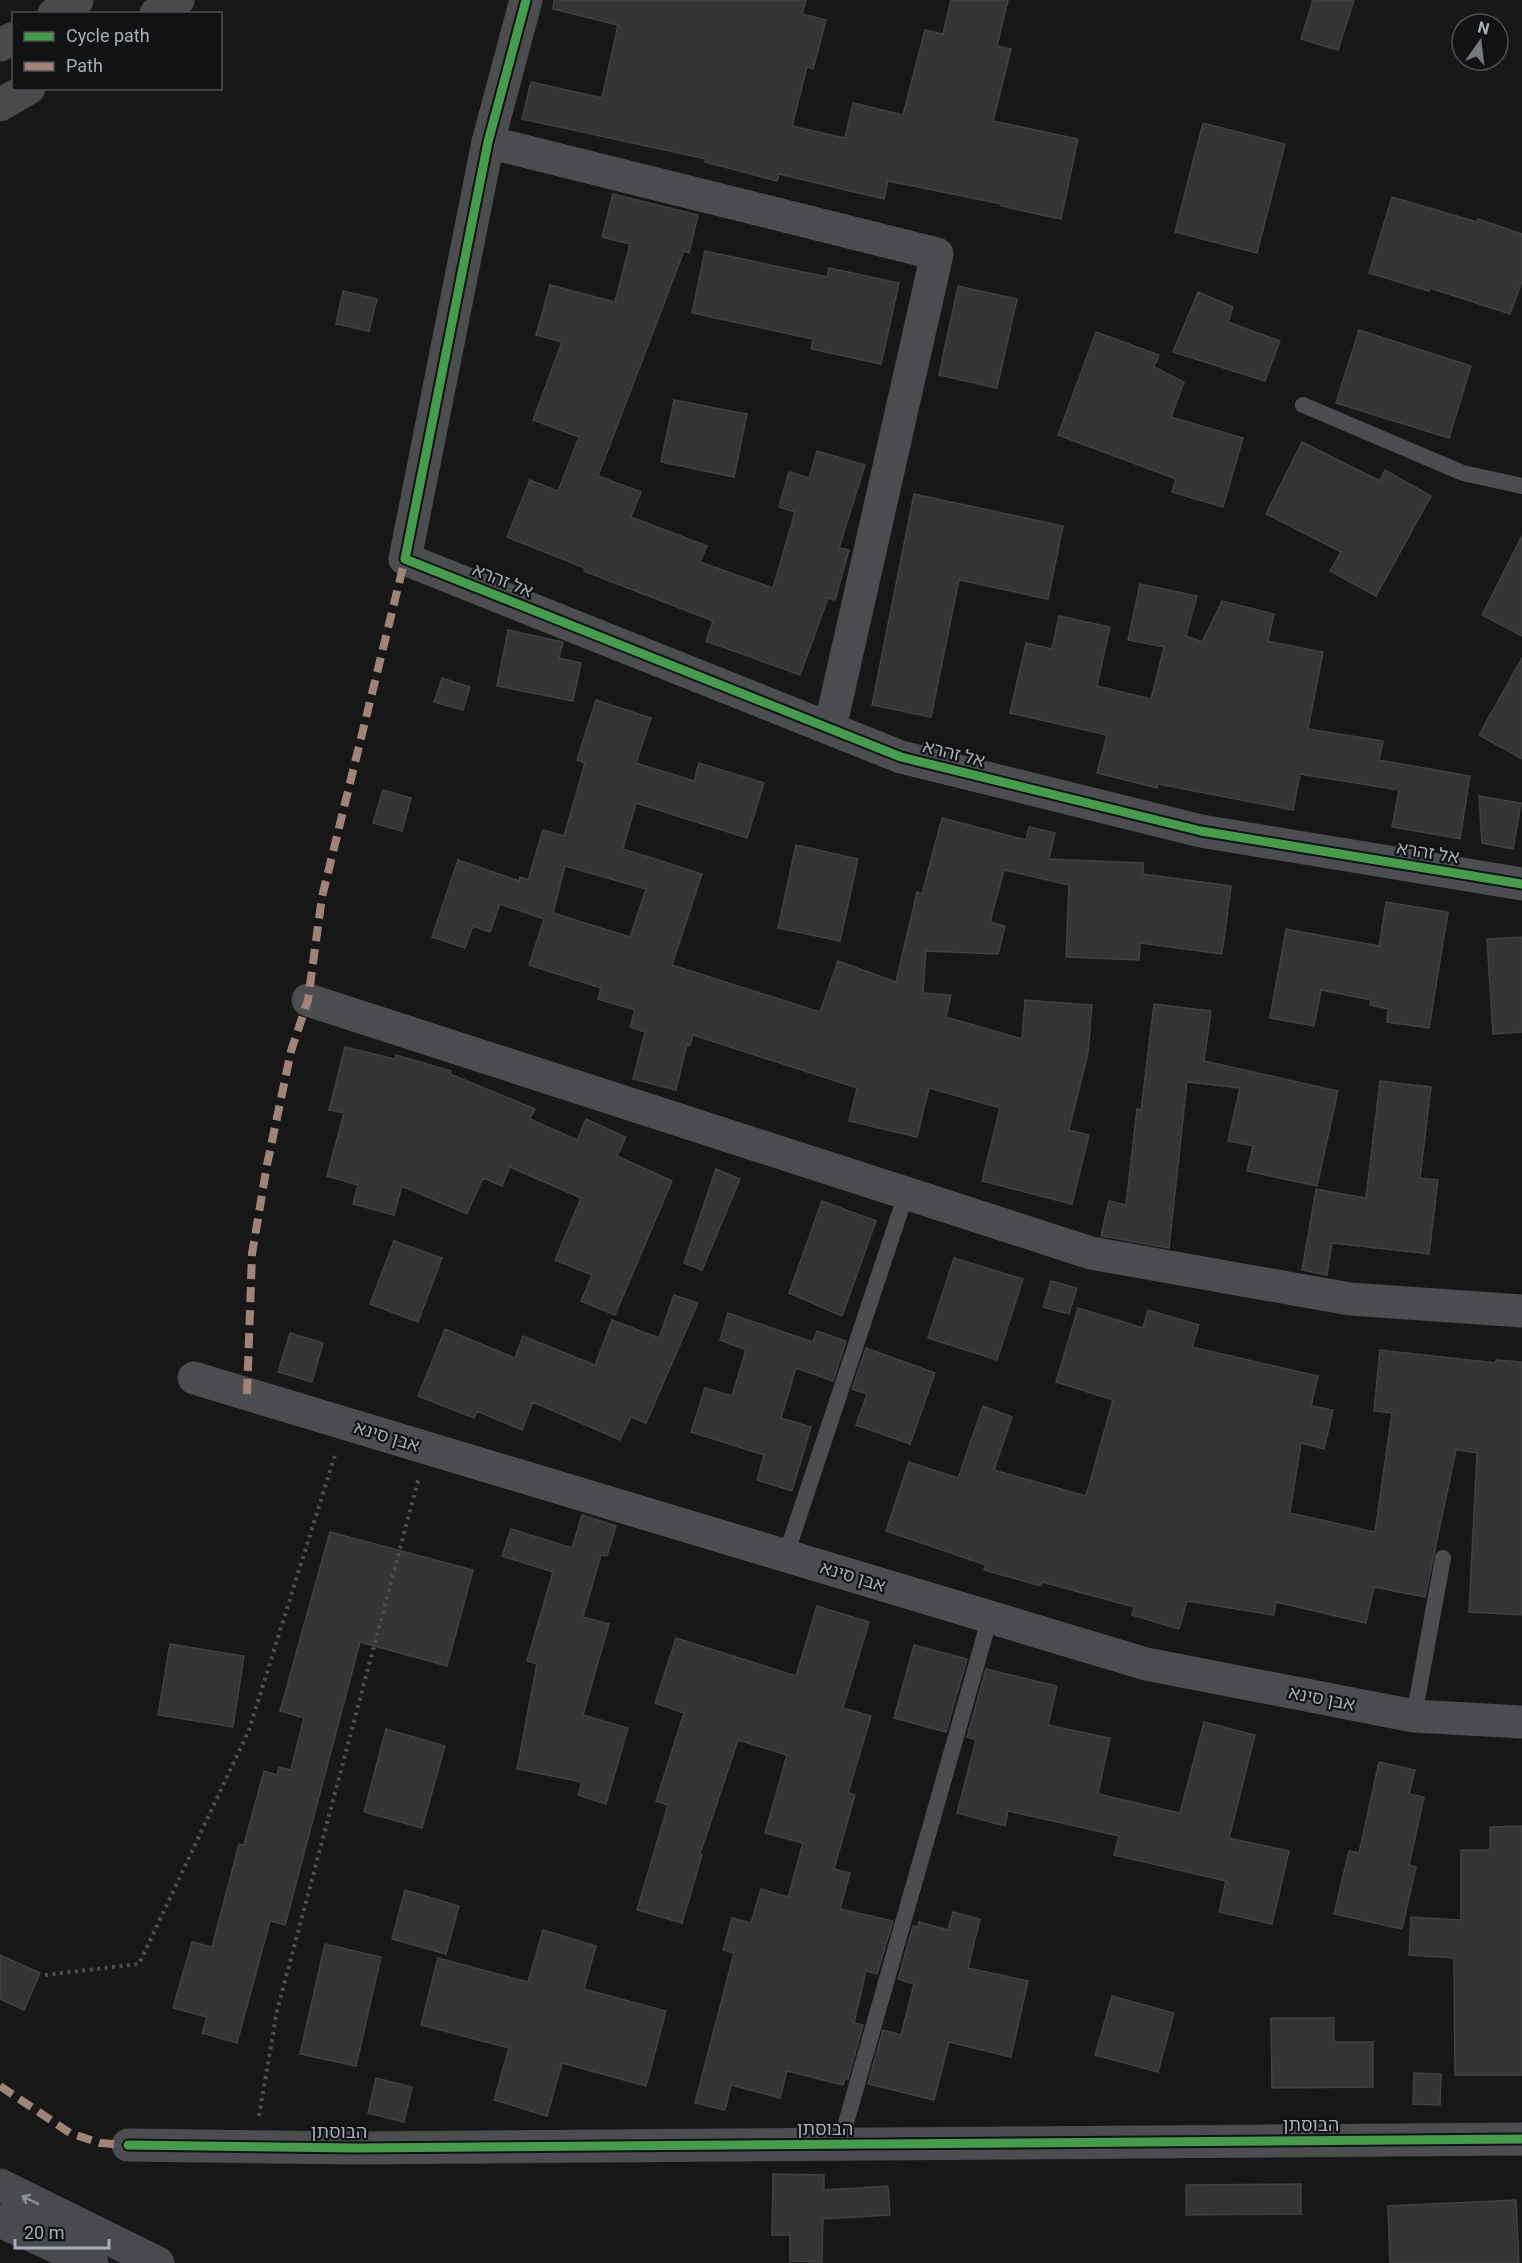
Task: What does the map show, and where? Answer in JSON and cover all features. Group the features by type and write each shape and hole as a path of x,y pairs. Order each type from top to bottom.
{"highway":[{"path":"0,2185 158,2263"},
{"path":"0,2221 93,2263"}],"main road":[{"path":"57,12 77,0"},
{"path":"159,12 178,0"},
{"path":"0,105 26,90"}],"street":[{"path":"526,0 488,142 937,254 830,728"},
{"name":"אל זהרא","path":"488,142 405,559 901,757 1202,831 1522,884"},
{"path":"308,1000 1091,1253 1350,1299 1522,1311"},
{"name":"אבן סינא","path":"194,1378 1146,1664 1414,1716 1522,1722"},
{"name":"הבוסתן","path":"128,2145 368,2148 1522,2139"}],"lane":[{"path":"1303,405 1463,473 1522,486"},
{"path":"786,1555 906,1194"},
{"path":"1414,1716 1443,1558"},
{"path":"840,2144 990,1617"}],"path":[{"path":"45,1975 139,1964 249,1730 345,1423"},
{"path":"254,2146 277,2011 427,1448"}],"building":[{"path":"554,0 806,0 802,14 826,20 813,69 807,67 792,126 845,138 853,103 903,115 925,30 943,34 951,0 1008,0 997,46 1011,49 993,121 1078,139 1061,219 1001,206 1002,204 888,181 884,199 779,174 777,181 705,162 706,159 522,119 531,82 602,98 618,25 553,9"},
{"path":"1313,0 1354,0 1338,50 1301,39"},
{"path":"1203,123 1285,144 1257,253 1175,232"},
{"path":"613,194 698,215 689,253 684,251 598,476 641,492 631,517 707,546 700,562 773,588 795,512 779,507 789,472 809,478 817,451 865,465 839,548 849,550 835,600 828,598 800,675 706,641 713,621 584,571 585,568 507,537 530,480 558,491 579,437 533,420 562,342 536,335 550,285 615,302 630,244 602,237"},
{"path":"1392,197 1477,222 1478,219 1522,234 1522,281 1510,314 1430,288 1429,291 1369,273"},
{"path":"705,251 827,277 829,268 899,283 881,364 811,349 813,339 692,313"},
{"path":"958,286 1017,299 997,388 939,375"},
{"path":"343,291 377,299 369,331 336,324"},
{"path":"1198,292 1233,307 1228,322 1280,341 1265,381 1173,352"},
{"path":"1359,330 1471,366 1449,438 1336,403"},
{"path":"1096,332 1159,355 1154,367 1184,382 1171,417 1243,438 1223,507 1172,492 1176,479 1058,435"},
{"path":"674,400 747,414 734,477 661,462"},
{"path":"1302,442 1380,481 1385,470 1431,496 1376,596 1330,571 1341,552 1266,514"},
{"path":"914,494 1063,526 1048,599 959,580 931,717 872,705"},
{"path":"1522,536 1522,636 1482,615"},
{"path":"1140,584 1197,596 1186,636 1202,642 1222,601 1274,614 1268,641 1323,652 1308,729 1383,741 1379,760 1470,776 1460,839 1392,827 1399,790 1300,774 1293,810 1158,784 1157,788 1097,773 1107,735 1010,713 1026,643 1052,649 1059,616 1110,627 1097,686 1151,699 1164,647 1128,640"},
{"path":"508,630 563,642 559,658 581,663 573,701 497,686"},
{"path":"1522,658 1522,759 1479,735"},
{"path":"442,678 470,687 463,710 434,702"},
{"path":"596,700 651,718 636,763 694,781 699,763 764,783 747,838 636,803 623,849 702,874 672,965 820,1012 838,961 896,982 917,892 922,894 942,818 1026,840 1029,827 1055,833 1049,859 1143,863 1143,874 1231,886 1222,954 1140,943 1139,960 1066,957 1069,885 1004,870 990,922 1005,926 998,954 926,951 923,993 951,995 946,1017 1022,1039 1025,1000 1092,1005 1088,1053 1069,1130 1089,1135 1072,1204 982,1181 1000,1108 929,1088 917,1137 849,1121 857,1088 693,1035 690,1045 687,1044 676,1090 633,1079 645,1032 630,1027 635,1010 598,999 601,988 529,965 544,919 500,904 490,932 473,926 465,948 432,937 458,860 519,881 520,877 528,880 543,830 564,836 585,763 577,760","holes":["565,866 646,889 630,937 553,913"]},
{"path":"383,790 411,798 402,831 373,823"},
{"path":"1479,796 1521,803 1513,849 1482,843"},
{"path":"796,845 858,859 840,941 778,928"},
{"path":"1386,902 1448,912 1429,1028 1387,1022 1388,1009 1370,1005 1371,1000 1321,990 1314,1026 1270,1018 1286,929 1379,946"},
{"path":"1522,937 1522,1032 1493,1034 1487,939"},
{"path":"1154,1004 1211,1011 1204,1061 1338,1091 1317,1186 1247,1171 1253,1146 1228,1141 1240,1088 1187,1082 1169,1248 1101,1236 1109,1201 1126,1205 1137,1109 1141,1110"},
{"path":"345,1047 395,1059 396,1055 451,1071 450,1074 535,1109 530,1119 577,1140 586,1119 626,1137 617,1156 672,1181 615,1315 581,1301 592,1275 555,1260 581,1198 510,1167 502,1186 483,1178 467,1214 402,1186 394,1215 353,1204 358,1185 327,1176 344,1113 329,1110"},
{"path":"1380,1081 1431,1087 1420,1178 1438,1180 1429,1254 1332,1243 1327,1275 1302,1270 1316,1189 1366,1198"},
{"path":"716,1169 740,1179 702,1270 684,1263"},
{"path":"822,1201 876,1221 842,1316 789,1293"},
{"path":"394,1241 442,1258 418,1322 370,1304"},
{"path":"954,1258 1023,1279 997,1360 928,1338"},
{"path":"1051,1281 1077,1288 1069,1314 1043,1307"},
{"path":"674,1295 698,1303 646,1423 631,1417 620,1440 533,1402 522,1430 477,1411 474,1418 418,1396 445,1329 515,1358 523,1336 595,1365 612,1320 659,1338"},
{"path":"1078,1308 1143,1328 1148,1310 1199,1325 1192,1347 1318,1376 1311,1406 1333,1410 1324,1449 1301,1443 1290,1513 1375,1532 1392,1413 1374,1411 1380,1350 1496,1363 1496,1360 1522,1362 1522,1615 1469,1612 1477,1453 1456,1450 1425,1597 1374,1587 1366,1623 1276,1602 1274,1615 1187,1601 1179,1629 1132,1615 1134,1607 1042,1582 1041,1586 984,1570 986,1565 886,1531 909,1462 958,1478 983,1406 1012,1417 994,1470 1086,1496 1113,1400 1056,1382"},
{"path":"728,1313 813,1342 817,1331 846,1341 833,1381 796,1368 781,1418 811,1427 792,1491 757,1480 764,1455 691,1432 705,1388 732,1396 746,1350 720,1340"},
{"path":"290,1333 323,1343 312,1382 278,1372"},
{"path":"866,1348 935,1373 910,1444 856,1425 867,1394 852,1389"},
{"path":"582,1515 616,1526 607,1556 601,1555 583,1617 609,1624 583,1715 628,1728 606,1804 578,1795 582,1782 517,1769 537,1664 527,1661 553,1572 502,1556 511,1529 572,1548"},
{"path":"330,1532 473,1570 447,1666 360,1642 285,1925 270,1921 237,2043 202,2033 207,2017 173,2008 192,1942 212,1947 239,1844 244,1845 264,1771 277,1775 279,1767 291,1770 304,1718 280,1711"},
{"path":"817,1606 869,1622 843,1708 871,1716 848,1793 855,1795 834,1869 850,1873 840,1909 893,1921 877,1974 866,1971 854,2023 863,2025 848,2079 845,2078 843,2085 787,2071 780,2098 731,2085 725,2110 695,2103 734,1953 723,1950 732,1918 751,1923 761,1889 788,1897 803,1843 765,1833 787,1755 738,1740 700,1854 702,1855 682,1923 637,1910 668,1805 656,1801 684,1713 655,1703 676,1638 796,1676"},
{"path":"170,1644 244,1656 233,1727 158,1715"},
{"path":"914,1645 967,1659 946,1732 894,1718"},
{"path":"986,1669 1057,1686 1048,1725 1110,1738 1098,1794 1180,1813 1204,1722 1255,1735 1229,1838 1289,1851 1272,1924 1219,1912 1226,1881 1114,1855 1119,1836 1008,1811 1005,1826 957,1813 976,1740 967,1737"},
{"path":"386,1729 445,1746 422,1828 364,1812"},
{"path":"1379,1762 1415,1770 1409,1794 1424,1797 1409,1865 1416,1867 1402,1929 1334,1914 1349,1851 1359,1853"},
{"path":"1522,1826 1522,2075 1455,2075 1454,1958 1409,1955 1411,1917 1461,1920 1461,1850 1490,1850 1490,1827"},
{"path":"405,1890 459,1906 446,1954 392,1939"},
{"path":"953,1912 980,1919 968,1968 1028,1981 1011,2057 949,2042 934,2100 868,2084 883,2030 901,2035 914,1984 898,1979 913,1926 918,1927 919,1922 948,1930"},
{"path":"543,1930 596,1946 584,1989 666,2011 646,2086 562,2063 547,2116 494,2100 509,2048 421,2025 438,1958 528,1982"},
{"path":"325,1944 381,1957 356,2066 300,2054"},
{"path":"0,1955 40,1973 24,2010 0,1999"},
{"path":"1112,1996 1174,2013 1158,2072 1095,2055"},
{"path":"1271,2018 1334,2018 1334,2042 1373,2042 1373,2087 1272,2088"},
{"path":"1414,2073 1441,2074 1440,2105 1413,2104"},
{"path":"376,2078 412,2087 404,2122 368,2113"},
{"path":"773,2174 824,2175 824,2190 888,2186 890,2215 823,2219 822,2262 790,2261 790,2235 772,2235"},
{"path":"1301,2184 1301,2214 1186,2215 1186,2185"},
{"path":"1516,2200 1519,2263 1390,2263 1388,2206"}],"marked path":[{"path":"247,1394 252,1254 267,1165 291,1051 308,1000 322,897 405,559"},
{"path":"0,2086 70,2133 100,2143 128,2145"}],"cycle path":[{"path":"526,0 488,142 405,559 901,757 1201,831 1522,884"},
{"path":"128,2145 356,2148 1522,2139"}]}
